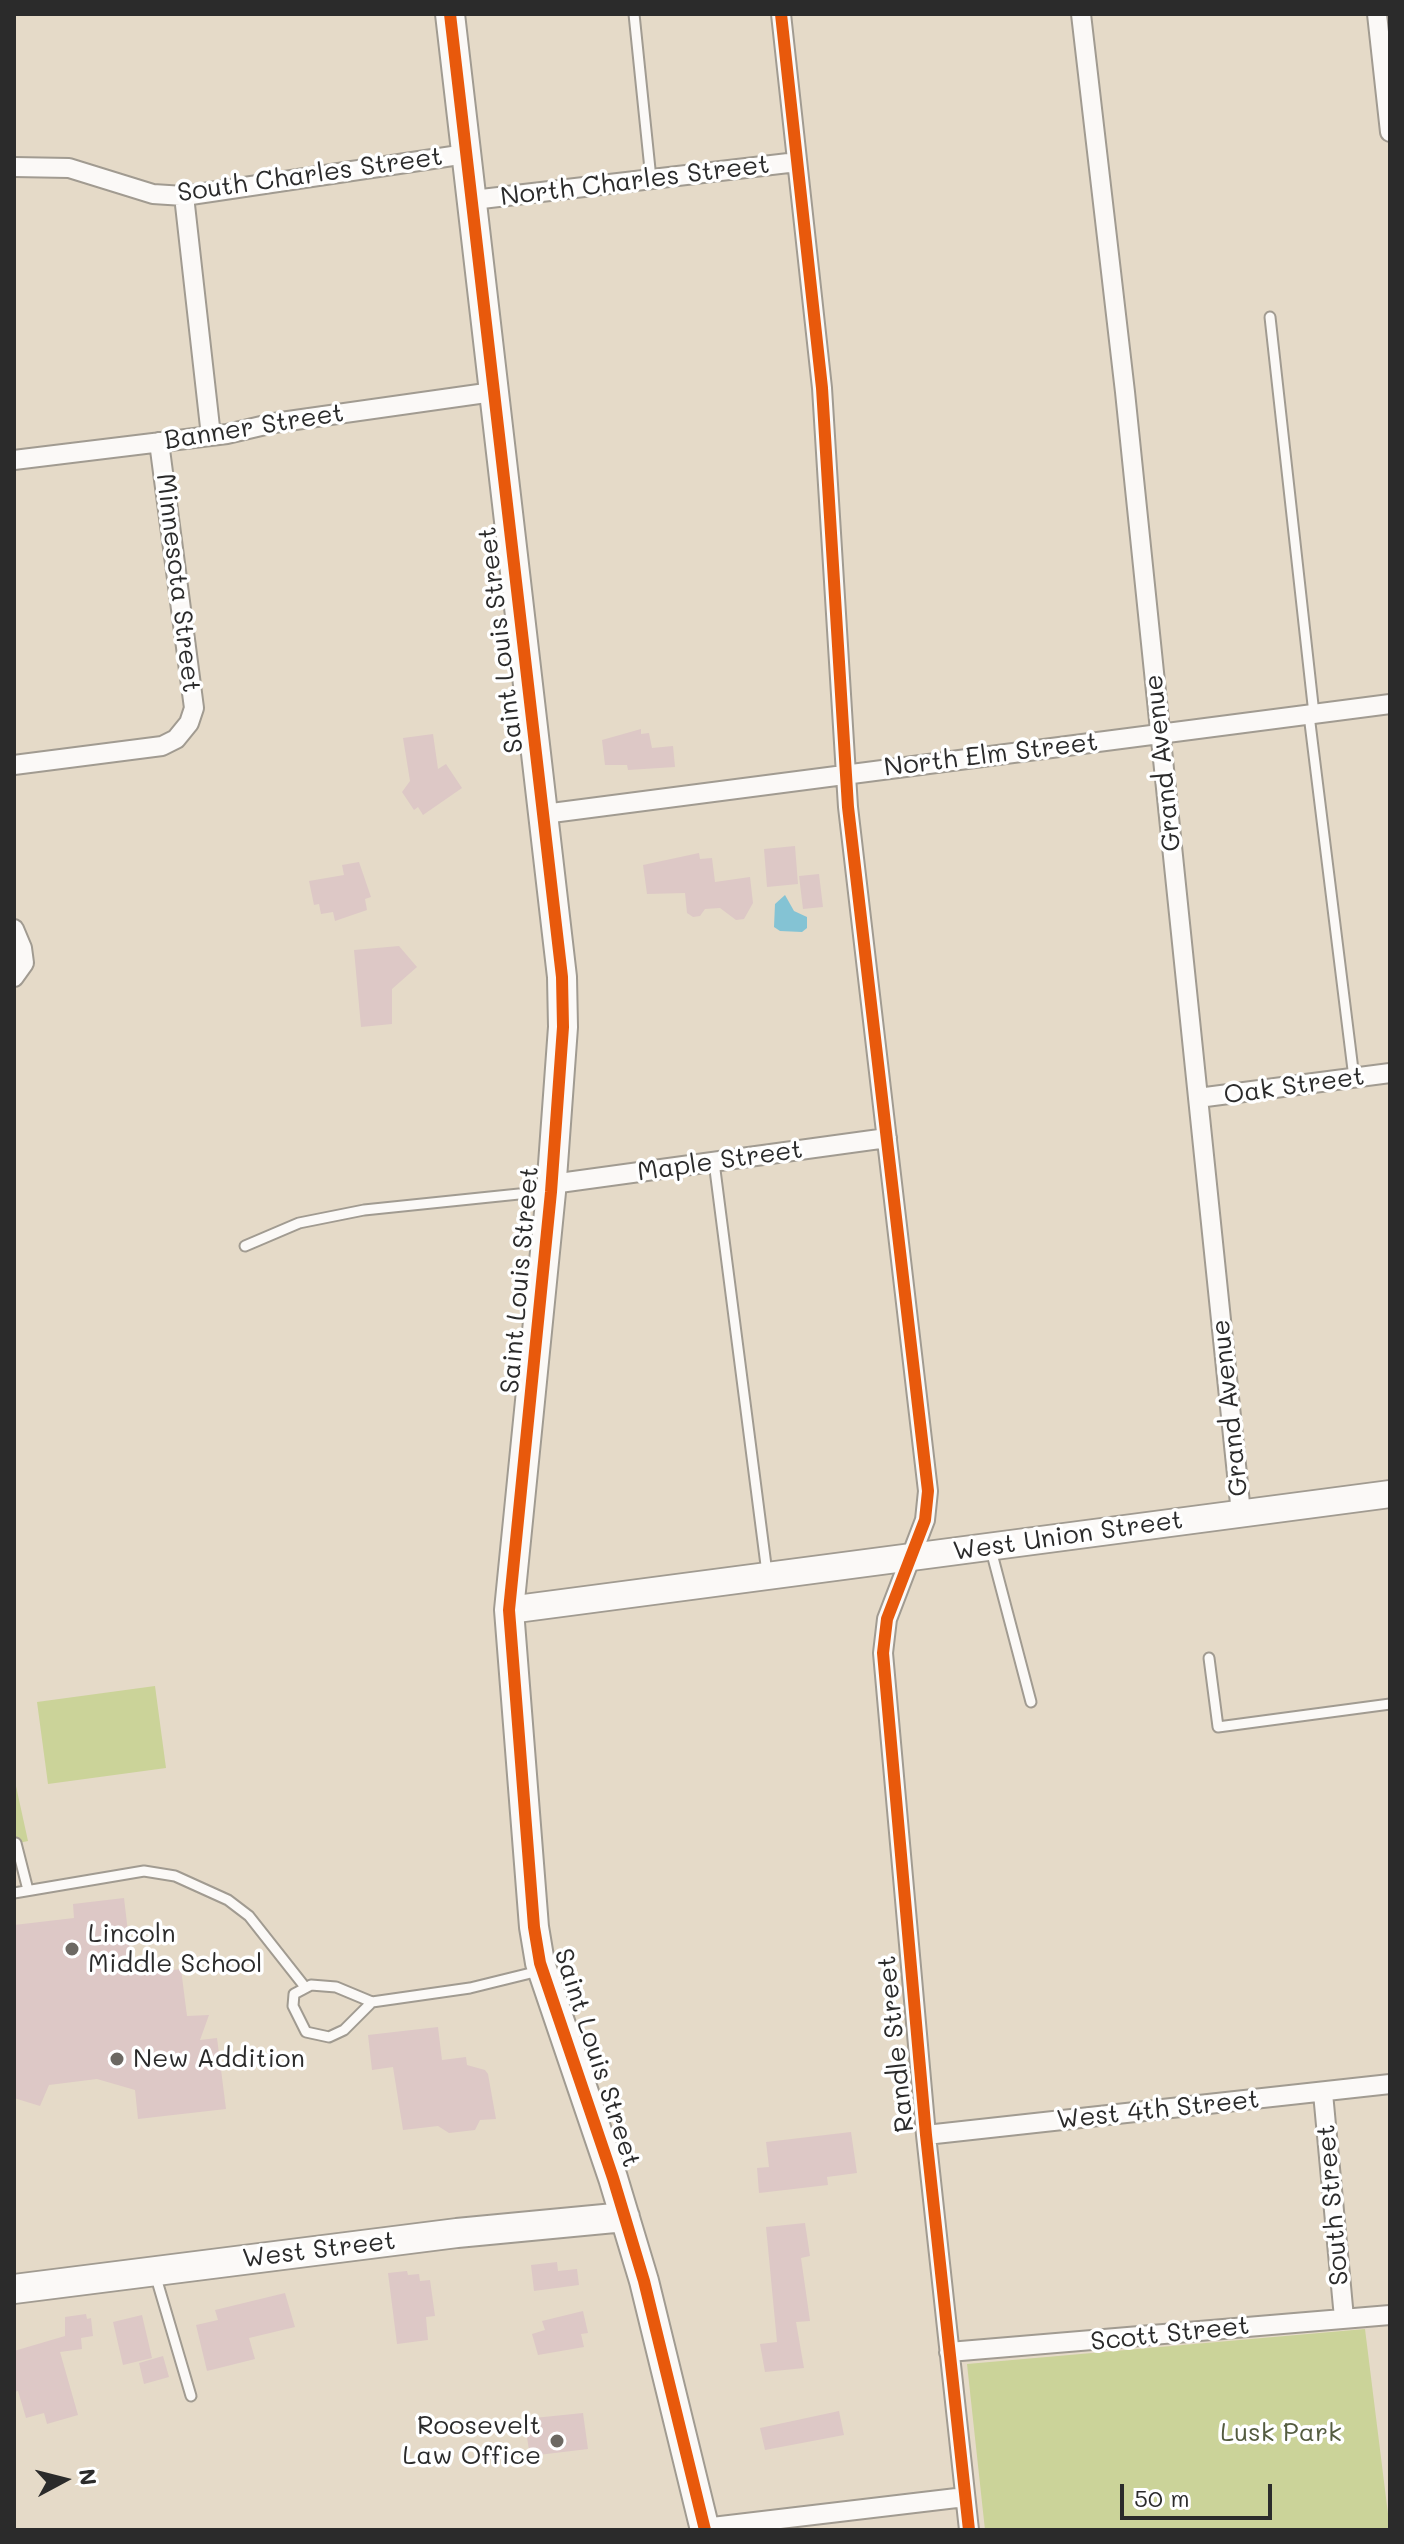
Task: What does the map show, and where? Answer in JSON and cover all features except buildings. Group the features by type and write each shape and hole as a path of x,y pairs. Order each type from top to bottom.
{"main road":[{"name":"Saint Louis Street","path":"450,14 563,993 552,1188 509,1610 534,1927 543,1970 625,2217 704,2529"},
{"name":"West Street","path":"14,2289 457,2233 625,2217"}],"street":[{"name":"Randle Street","path":"781,14 822,388 845,773 928,1491 925,1520 887,1619 883,1653 926,2135 969,2530"},
{"name":"Grand Avenue","path":"1081,14 1241,1513"},
{"path":"1377,14 1390,132"},
{"name":"South Charles Street","path":"14,167 69,168 153,194 184,196 466,154"},
{"name":"North Charles Street","path":"473,200 797,162"},
{"path":"184,196 211,436"},
{"name":"Banner Street","path":"14,460 211,436 493,392"},
{"name":"Minnesota Street","path":"14,765 162,746 176,739 189,723 194,708 159,442"},
{"name":"North Elm Street","path":"544,814 1390,704"},
{"path":"14,929 24,963 14,977"},
{"name":"Oak Street","path":"1198,1098 1390,1073"},
{"name":"Maple Street","path":"552,1188 887,1138"},
{"name":"West Union Street","path":"509,1610 1390,1494"},
{"name":"West 4th Street","path":"926,2135 1390,2084"},
{"name":"South Street","path":"1323,2093 1344,2318"},
{"name":"Scott Street","path":"949,2352 1390,2315"},
{"path":"704,2529 965,2497"}],"lane":[{"path":"634,14 651,179"},
{"path":"1270,317 1354,1078"},
{"path":"714,1162 767,1576"},
{"path":"245,1246 299,1223 364,1210 552,1188"},
{"path":"990,1547 1012,1619 1031,1702"},
{"path":"1209,1658 1218,1727 1390,1704"},
{"path":"16,1843 28,1890"},
{"path":"14,1893 144,1871 175,1876 228,1900 249,1916 305,1987"},
{"path":"372,2002 344,2030 329,2037 316,2037 306,2032 293,2006 294,1994 305,1987 336,1987 372,2002 470,1988 543,1970"},
{"path":"154,2271 191,2396"}],"green space":[{"path":"155,1686 166,1768 48,1784 37,1702"},
{"path":"14,1777 28,1841 14,1844"},
{"name":"Lusk Park","path":"1365,2329 1390,2530 985,2530 967,2364"}],"water":[{"path":"785,895 794,911 807,917 807,928 802,932 780,931 774,927 775,904"}],"cycle path":[{"path":"450,14 562,977 563,1027 551,1192 509,1610 534,1927 540,1963 613,2178 644,2281 705,2530"},
{"path":"781,14 822,388 848,807 928,1491 925,1520 887,1619 883,1653 926,2135 969,2530"}],"place":[{"name":"Lincoln Middle School","path":"72,1949"},
{"name":"New Addition","path":"117,2059"},
{"name":"Roosevelt Law Office","path":"557,2441"}]}
